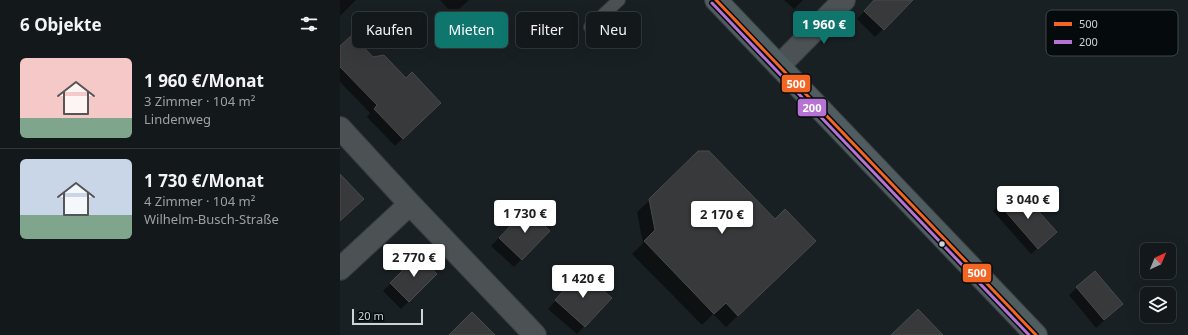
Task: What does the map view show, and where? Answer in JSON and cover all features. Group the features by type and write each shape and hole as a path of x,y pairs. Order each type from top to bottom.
{"main road":[{"path":"716,0 1035,335"}],"street":[{"path":"779,66 844,0"},
{"path":"340,128 535,335"},
{"path":"340,269 410,204"}],"lane":[{"path":"606,12 619,0"}],"building":[{"path":"874,0 913,0 884,30 864,11"},
{"path":"352,35 352,48 364,48 373,57 384,55 406,78 412,72 441,103 403,139 374,109 377,105 340,67 340,46"},
{"path":"698,151 709,151 775,219 785,209 816,241 738,316 726,303 714,314 644,241 655,230 649,199"},
{"path":"340,174 364,199 340,221"},
{"path":"1013,191 1028,208 1032,204 1057,232 1038,249 999,204"},
{"path":"527,208 550,231 522,260 499,238"},
{"path":"418,255 437,274 409,302 390,283"},
{"path":"581,271 612,298 585,327 555,300"},
{"path":"1095,271 1123,304 1104,320 1076,287"},
{"path":"918,309 943,335 891,335"},
{"path":"472,312 495,335 449,335"}],"transit line":[{"name":"500","path":"716,0 1036,335"},
{"name":"200","path":"712,3 1029,335"}]}
